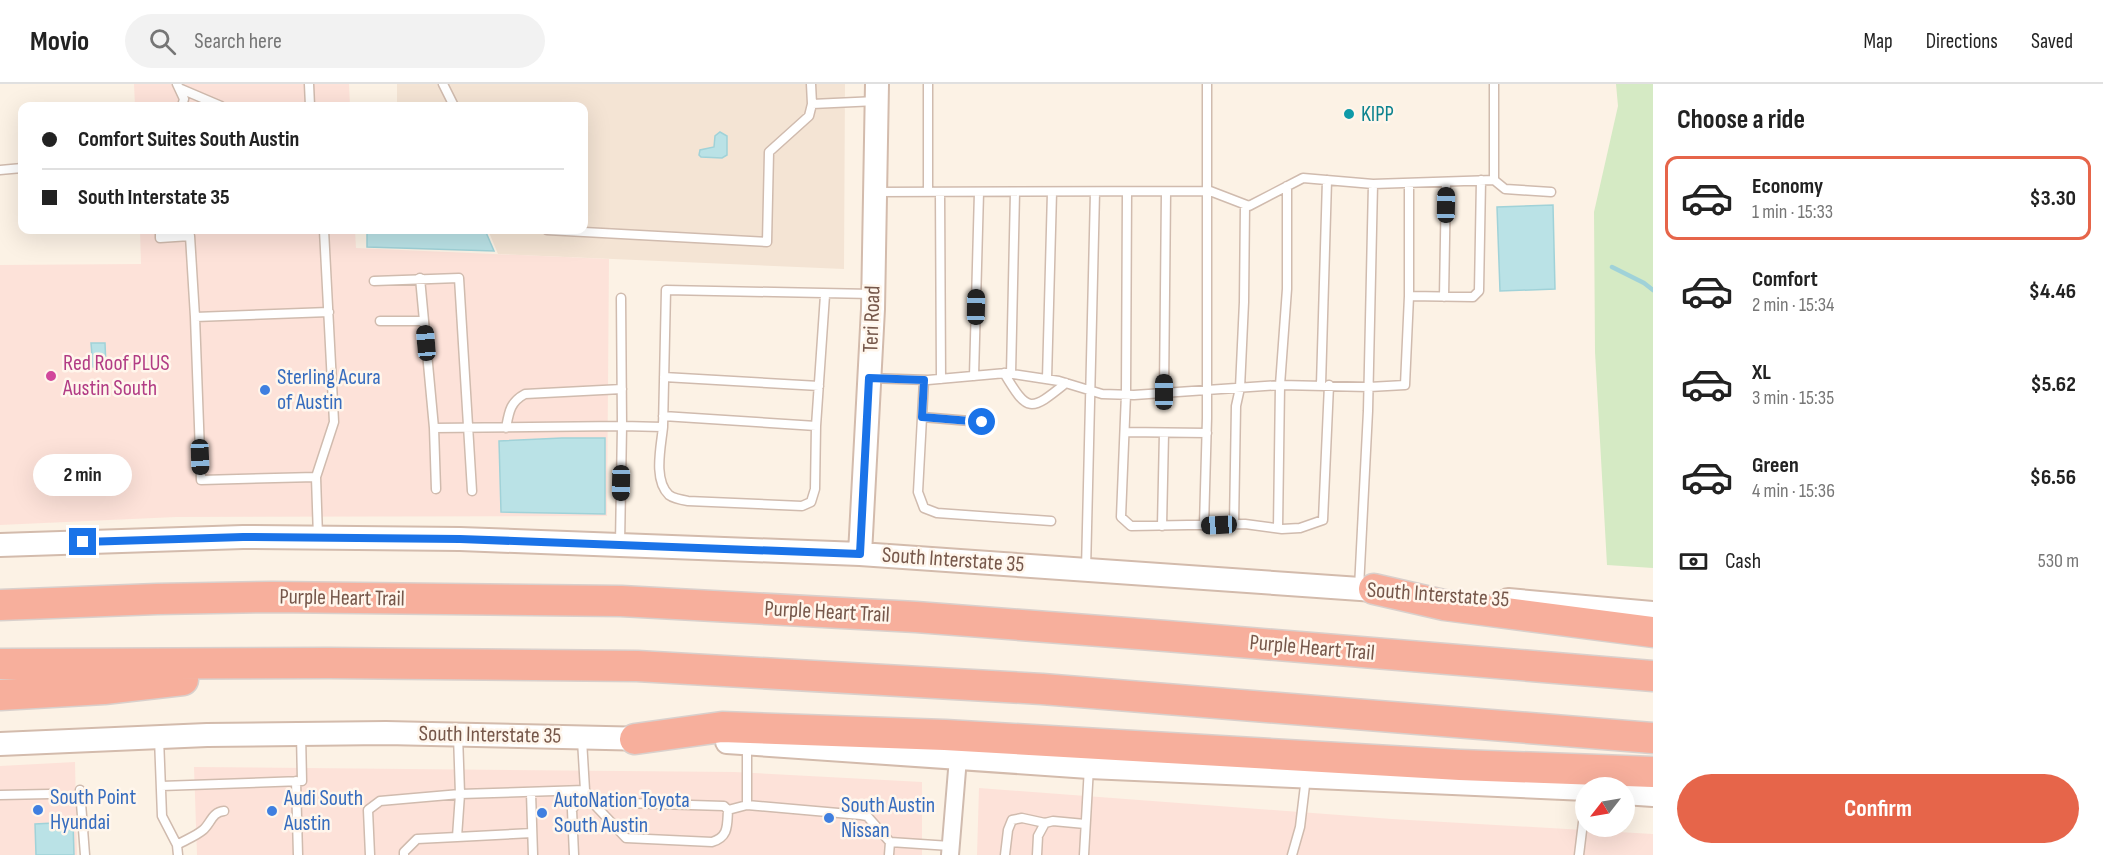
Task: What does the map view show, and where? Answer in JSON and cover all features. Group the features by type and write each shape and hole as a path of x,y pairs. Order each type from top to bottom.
{"highway":[{"path":"1367,589 1444,605 1653,632"},
{"name":"Purple Heart Trail","path":"0,605 157,598 272,597 621,600 1011,624 1653,676"},
{"path":"0,664 329,663 649,667 1042,689 1653,738"},
{"path":"0,695 104,689 329,663"},
{"path":"635,739 722,727 945,735 1460,765 1653,772"}],"main road":[{"name":"Teri Road","path":"860,554 873,294 877,92"},
{"name":"South Interstate 35","path":"0,545 243,537 318,537 460,539 860,554 1367,589 1606,607 1653,613"},
{"name":"South Interstate 35","path":"0,744 301,734 581,737 747,742 1089,767 1575,789"},
{"path":"1635,794 1653,795"}],"street":[{"path":"950,851 958,758"}],"lane":[{"path":"309,84 310,102"},
{"path":"442,84 452,102"},
{"path":"588,232 767,242 769,152 809,116 812,105 812,84"},
{"path":"928,84 928,192"},
{"path":"1204,526 1207,433 1207,84"},
{"path":"1494,84 1494,180"},
{"path":"179,87 183,102"},
{"path":"179,87 212,102"},
{"path":"812,105 877,92"},
{"path":"0,170 18,168"},
{"path":"875,192 1206,191 1249,206 1303,178 1373,184 1494,180 1505,189 1551,192"},
{"path":"1127,192 1126,394 1121,517 1131,526 1233,525 1300,528 1323,520 1327,180"},
{"path":"1409,296 1473,297 1479,291 1481,180"},
{"path":"1444,297 1446,182"},
{"path":"869,378 924,380 1008,373 1066,382 1102,394 1280,385 1405,386 1409,296 1409,183"},
{"path":"1367,589 1368,387 1373,184"},
{"path":"1278,528 1280,385 1287,289 1287,186"},
{"path":"940,192 941,379"},
{"path":"974,376 979,192"},
{"path":"1015,192 1008,373 1021,401 1030,404 1043,402 1066,382"},
{"path":"1047,379 1052,192"},
{"path":"1086,570 1095,192"},
{"path":"1164,392 1166,192"},
{"path":"1233,525 1236,406 1240,387 1245,302 1245,205"},
{"path":"160,234 160,238 190,236 201,480 316,477"},
{"path":"318,537 316,477 334,422 324,234"},
{"path":"420,278 434,428 436,489"},
{"path":"374,281 459,278 472,491"},
{"path":"825,295 816,426 815,489 811,502 802,506 688,501 670,496 662,485 660,468 666,290 825,295 873,294"},
{"path":"620,545 621,298"},
{"path":"195,318 329,312"},
{"path":"380,321 424,321"},
{"path":"664,377 819,386"},
{"path":"924,380 918,492 924,508 937,513 1051,521"},
{"path":"506,428 510,406 525,394 622,389"},
{"path":"663,416 816,426"},
{"path":"922,417 982,422"},
{"path":"434,428 622,426 663,428"},
{"path":"1125,432 1207,433"},
{"path":"1162,526 1164,433"},
{"path":"161,786 302,781 301,734"},
{"path":"457,837 460,794 458,734"},
{"path":"159,737 162,816 177,845 178,855"},
{"path":"581,737 585,790 592,802 626,838 712,842 720,840 724,836 728,810"},
{"path":"747,742 747,805"},
{"path":"1084,855 1089,767"},
{"path":"1292,855 1300,827 1306,777"},
{"path":"296,781 298,855"},
{"path":"80,790 85,855"},
{"path":"370,855 368,810 380,801 460,794 585,790"},
{"path":"574,855 572,810 585,790"},
{"path":"531,793 533,855"},
{"path":"0,795 50,794"},
{"path":"592,802 724,806 728,810"},
{"path":"728,810 747,805 867,816 890,842 950,851"},
{"path":"177,845 203,830 214,815 224,811"},
{"path":"1005,855 1008,830 1012,820 1022,818 1045,822 1085,824"},
{"path":"1037,855 1038,836 1045,822"},
{"path":"404,855 404,852 417,840 532,833"},
{"path":"1579,855 1581,837"},
{"path":"889,855 890,842"}],"shaded area":[{"path":"134,84 349,84 350,102 135,102"},
{"path":"397,84 845,84 844,269 498,254 490,234 588,234 588,102 397,102"},
{"path":"140,234 355,234 356,248 609,259 607,516 176,517 0,525 0,265 141,264"},
{"name":"South Point Hyundai","path":"75,762 77,855 0,855 0,766"},
{"path":"194,767 734,772 922,782 922,855 197,855"},
{"path":"979,788 1392,819 1575,830 1575,837 1635,837 1635,833 1653,834 1653,855 977,855"}],"green space":[{"path":"1616,84 1653,84 1653,568 1607,565 1595,352 1594,212 1618,106"}],"water":[{"path":"720,132 727,136 727,155 722,158 701,157 700,150 714,147 715,136"},
{"path":"1553,205 1555,289 1500,291 1497,207"},
{"path":"367,234 487,234 494,251 367,247"},
{"path":"91,343 105,343 106,367 93,367"},
{"path":"605,438 605,514 501,512 499,441"},
{"path":"73,822 74,855 36,855 35,824"}],"waterway":[{"path":"1612,267 1653,290"}],"place":[{"name":"KIPP","path":"1349,114"},
{"name":"Red Roof PLUS Austin South","path":"51,376"},
{"name":"Sterling Acura of Austin","path":"265,390"},
{"name":"South Point Hyundai","path":"38,810"},
{"name":"Audi South Austin","path":"272,811"},
{"name":"AutoNation Toyota South Austin","path":"542,813"},
{"name":"South Austin Nissan","path":"829,818"}],"route":[{"path":"83,542 243,537 460,539 860,554 869,378 924,380 922,417 982,422"}]}
